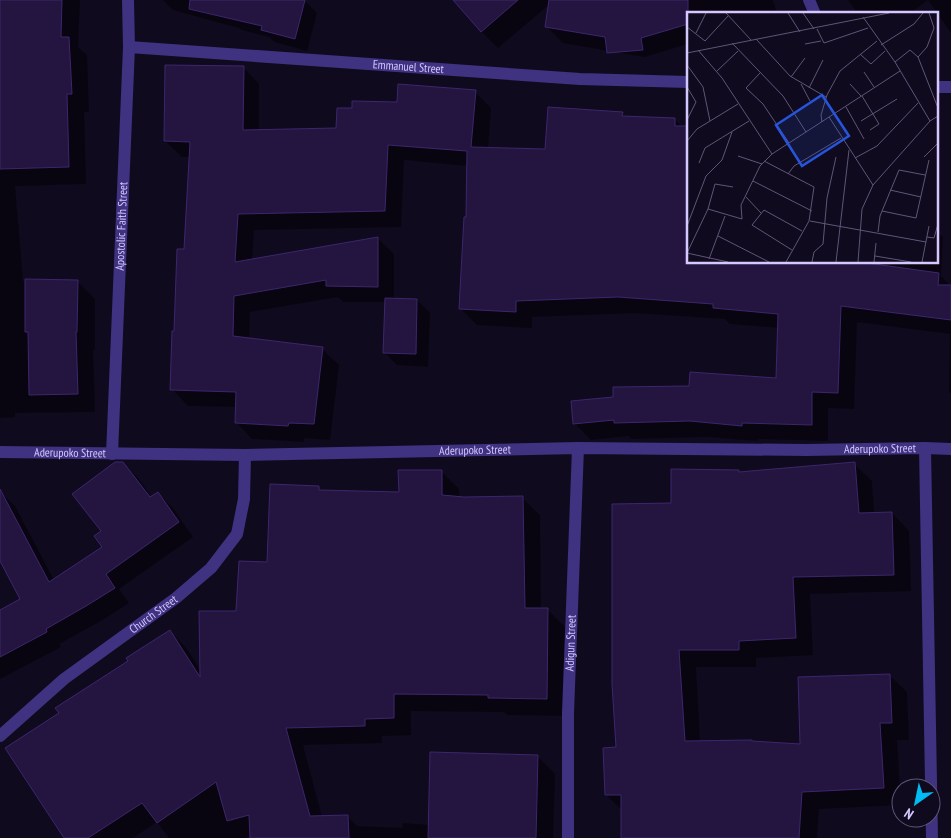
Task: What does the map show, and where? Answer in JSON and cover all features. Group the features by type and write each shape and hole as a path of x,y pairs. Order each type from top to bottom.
{"street":[{"name":"Apostolic Faith Street","path":"112,454 128,47 128,0"},
{"path":"809,0 814,12"},
{"name":"Emmanuel Street","path":"128,47 580,79 687,82"},
{"path":"938,87 951,87"},
{"name":"Aderupoko Street","path":"0,452 245,455 578,448 951,449"},
{"name":"Adigun Street","path":"568,838 568,713 578,448"},
{"path":"925,448 932,838"},
{"name":"Church Street","path":"0,736 64,679 176,598 211,568 237,534 244,499 245,455"}],"building":[{"path":"0,0 62,0 61,37 69,37 72,94 67,94 69,167 0,169"},
{"path":"190,0 305,0 295,39 261,30 262,26 189,9"},
{"path":"453,0 518,0 481,32"},
{"path":"549,0 688,0 687,24 641,38 643,50 607,53 605,37 545,27"},
{"path":"165,65 244,66 243,130 336,128 337,108 352,108 352,101 397,102 398,84 476,90 471,147 545,149 548,107 623,112 622,116 675,118 675,126 687,126 687,264 874,264 939,273 938,285 951,285 951,320 841,306 838,393 812,392 812,425 742,423 742,426 690,421 614,423 614,420 573,424 571,401 613,397 613,387 689,386 690,372 776,378 778,314 713,308 713,304 618,297 516,301 516,312 459,309 464,217 466,217 467,151 388,145 385,211 238,214 235,262 378,237 378,287 326,286 326,280 234,296 233,336 323,347 314,424 289,423 288,426 235,423 236,392 170,390 177,249 184,249 190,142 164,141"},
{"path":"25,279 78,280 76,332 78,394 29,395 28,332 25,332"},
{"path":"385,298 417,299 416,354 383,353"},
{"path":"115,462 123,462 150,497 158,492 179,522 106,574 115,588 46,629 47,632 0,657 0,610 20,599 0,561 0,489 49,582 102,547 94,536 101,531 72,494"},
{"path":"855,462 859,513 892,512 894,575 793,577 796,638 739,641 739,650 679,650 685,741 752,740 800,744 798,677 890,674 892,723 880,723 884,788 802,792 799,838 621,838 621,795 605,795 603,748 616,747 612,684 612,504 671,503 671,469 739,470 739,472"},
{"path":"398,470 442,470 442,495 464,497 523,496 525,608 548,608 547,699 488,698 488,695 394,694 394,718 365,719 365,726 286,728 310,816 348,815 349,838 250,838 249,815 227,821 216,782 157,823 142,803 88,838 64,838 5,748 59,713 55,708 128,661 126,658 170,630 200,677 199,611 236,611 239,561 267,562 270,484 319,486 319,490 399,492"},
{"path":"430,752 538,755 536,838 428,838"}]}
